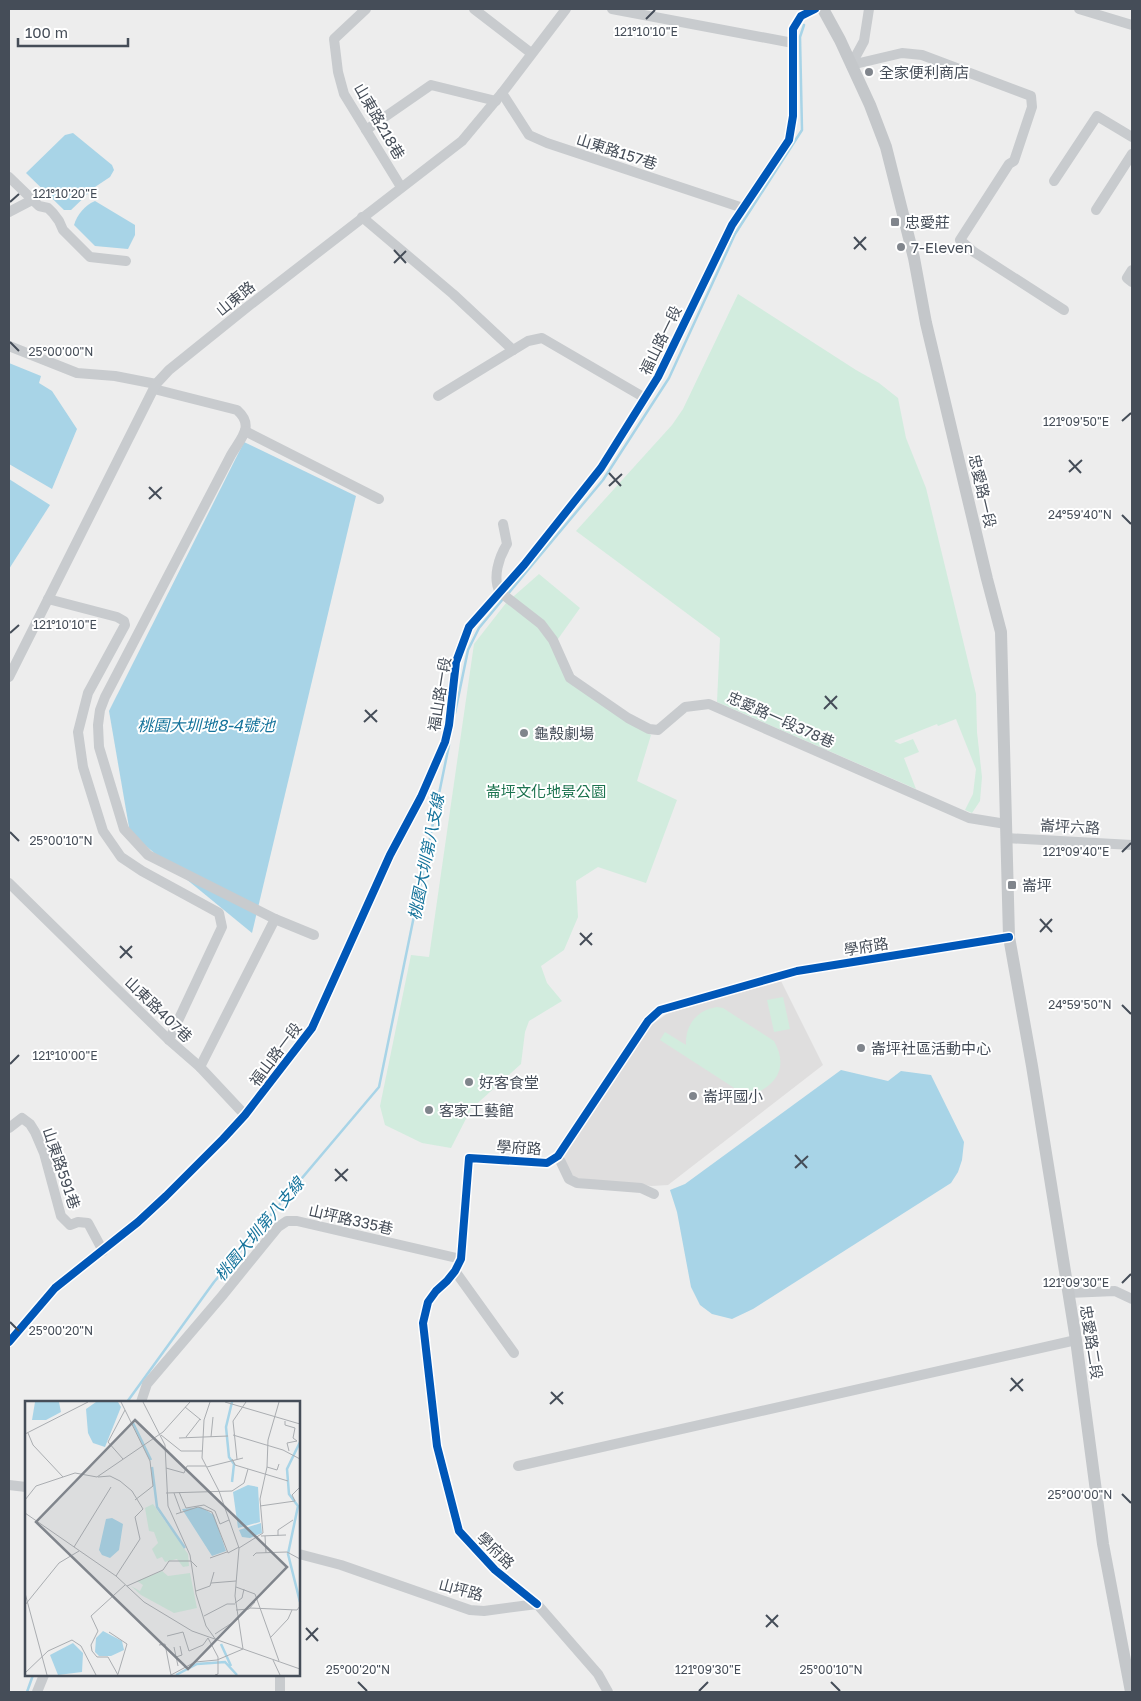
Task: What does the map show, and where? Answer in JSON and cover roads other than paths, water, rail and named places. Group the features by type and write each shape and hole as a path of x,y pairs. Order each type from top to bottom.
{"main road":[{"name":"忠愛路一段","path":"823,9 840,40 870,105 888,156 914,258 926,323 1001,632 1009,937"},
{"name":"忠愛路二段","path":"1009,937 1032,1066 1076,1340 1103,1544 1131,1692"}],"street":[{"name":"山東路218巷","path":"366,9 334,39 338,72 344,94 401,187"},
{"path":"474,9 531,53"},
{"name":"山東路","path":"9,677 155,386 170,370 223,326 462,140 499,97 566,9"},
{"path":"612,9 793,43"},
{"name":"福山路一段","path":"9,1342 55,1288 103,1251 166,1196 245,1115 312,1028 390,855 421,797 445,742 449,725 456,662 469,627 503,595 524,564 600,468 658,377 732,225 789,140 793,116 793,29 801,16 815,9"},
{"path":"851,65 864,41 870,9"},
{"path":"1079,9 1132,25"},
{"path":"851,65 902,53 922,55 1031,96 1032,107 1014,161 1009,164 960,240 974,252 1064,310"},
{"path":"366,130 431,85 499,97"},
{"name":"山東路157巷","path":"499,97 529,135 547,143 743,208"},
{"path":"1054,180 1097,116 1132,137"},
{"path":"1096,210 1132,154"},
{"path":"9,177 39,206 48,208 59,220 63,230 90,257 126,261"},
{"path":"9,212 32,200"},
{"path":"362,217 453,294 513,350"},
{"path":"1132,270 1127,278 1132,282"},
{"path":"438,396 528,341 542,338 645,398"},
{"path":"9,346 77,373 114,376 155,386 237,410 244,416 246,422 245,431 113,680 100,710 98,725 99,747 124,829 148,855 275,919 314,935"},
{"path":"245,431 379,499"},
{"path":"503,524 508,544 504,550 496,578 496,585 503,595"},
{"name":"忠愛路一段378巷","path":"503,595 541,624 552,640 570,678 628,718 649,729 658,730 685,707 710,704 969,818 1006,824"},
{"path":"48,599 117,617 124,621 125,625 88,692 78,732 83,767 103,831 121,857 142,871 219,913 222,927 169,1040"},
{"name":"崙坪六路","path":"1006,838 1132,845"},
{"name":"山東路407巷","path":"9,883 169,1040 200,1067 245,1115"},
{"path":"200,1067 275,919"},
{"name":"學府路","path":"537,1604 495,1570 459,1531 436,1446 423,1323 428,1302 455,1271 461,1259 469,1158 547,1163 558,1156 648,1022 660,1010 797,972 1009,937"},
{"name":"山東路591巷","path":"9,1128 22,1118 30,1124 44,1153 61,1216 70,1225 78,1222 88,1223 103,1251"},
{"path":"558,1156 569,1179 577,1183 641,1188 654,1194"},
{"name":"山坪路335巷","path":"141,1401 147,1384 228,1290 278,1227 287,1221 461,1259"},
{"path":"455,1271 514,1353"},
{"path":"1068,1293 1115,1292 1132,1299"},
{"path":"518,1466 1076,1340"},
{"path":"9,1485 25,1487"},
{"name":"山坪路","path":"300,1554 341,1565 470,1610 484,1611 537,1604"},
{"path":"537,1604 598,1674 608,1692"},
{"path":"37,1692 44,1676"},
{"path":"280,1676 280,1692"}],"water":[{"path":"73,133 112,165 114,170 110,177 95,187 71,210 64,210 26,173 65,135"},
{"path":"95,201 135,225 135,235 128,249 95,246 74,225 82,211"},
{"path":"9,363 41,376 39,383 52,391 77,429 52,489 9,464"},
{"name":"桃園大圳地8-4號池","path":"244,442 356,496 252,933 130,833 109,711"},
{"path":"9,479 50,505 9,569"},
{"path":"841,1070 888,1081 901,1071 931,1075 964,1142 962,1160 958,1172 951,1183 753,1309 732,1319 712,1314 700,1305 691,1287 677,1212 670,1190 685,1184"}],"waterway":[{"name":"桃園大圳第八支線","path":"507,595 603,480 669,378 735,234 802,130 800,37 804,25"},
{"name":"桃園大圳第八支線","path":"455,713 468,650 479,628 503,599"},
{"name":"桃園大圳第八支線","path":"128,1401 214,1282 379,1087 449,745"},
{"name":"桃園大圳第八支線","path":"27,1692 33,1676"}],"place":[{"name":"全家便利商店","path":"869,72"},
{"name":"忠愛莊","path":"895,222"},
{"name":"7-Eleven","path":"901,247"},
{"name":"龜殼劇場","path":"524,733"},
{"name":"崙坪","path":"1012,885"},
{"name":"崙坪社區活動中心","path":"861,1048"},
{"name":"好客食堂","path":"469,1082"},
{"name":"崙坪國小","path":"693,1096"},
{"name":"客家工藝館","path":"429,1110"}],"park label":[{"name":"崙坪文化地景公園","path":"546,791"}]}
